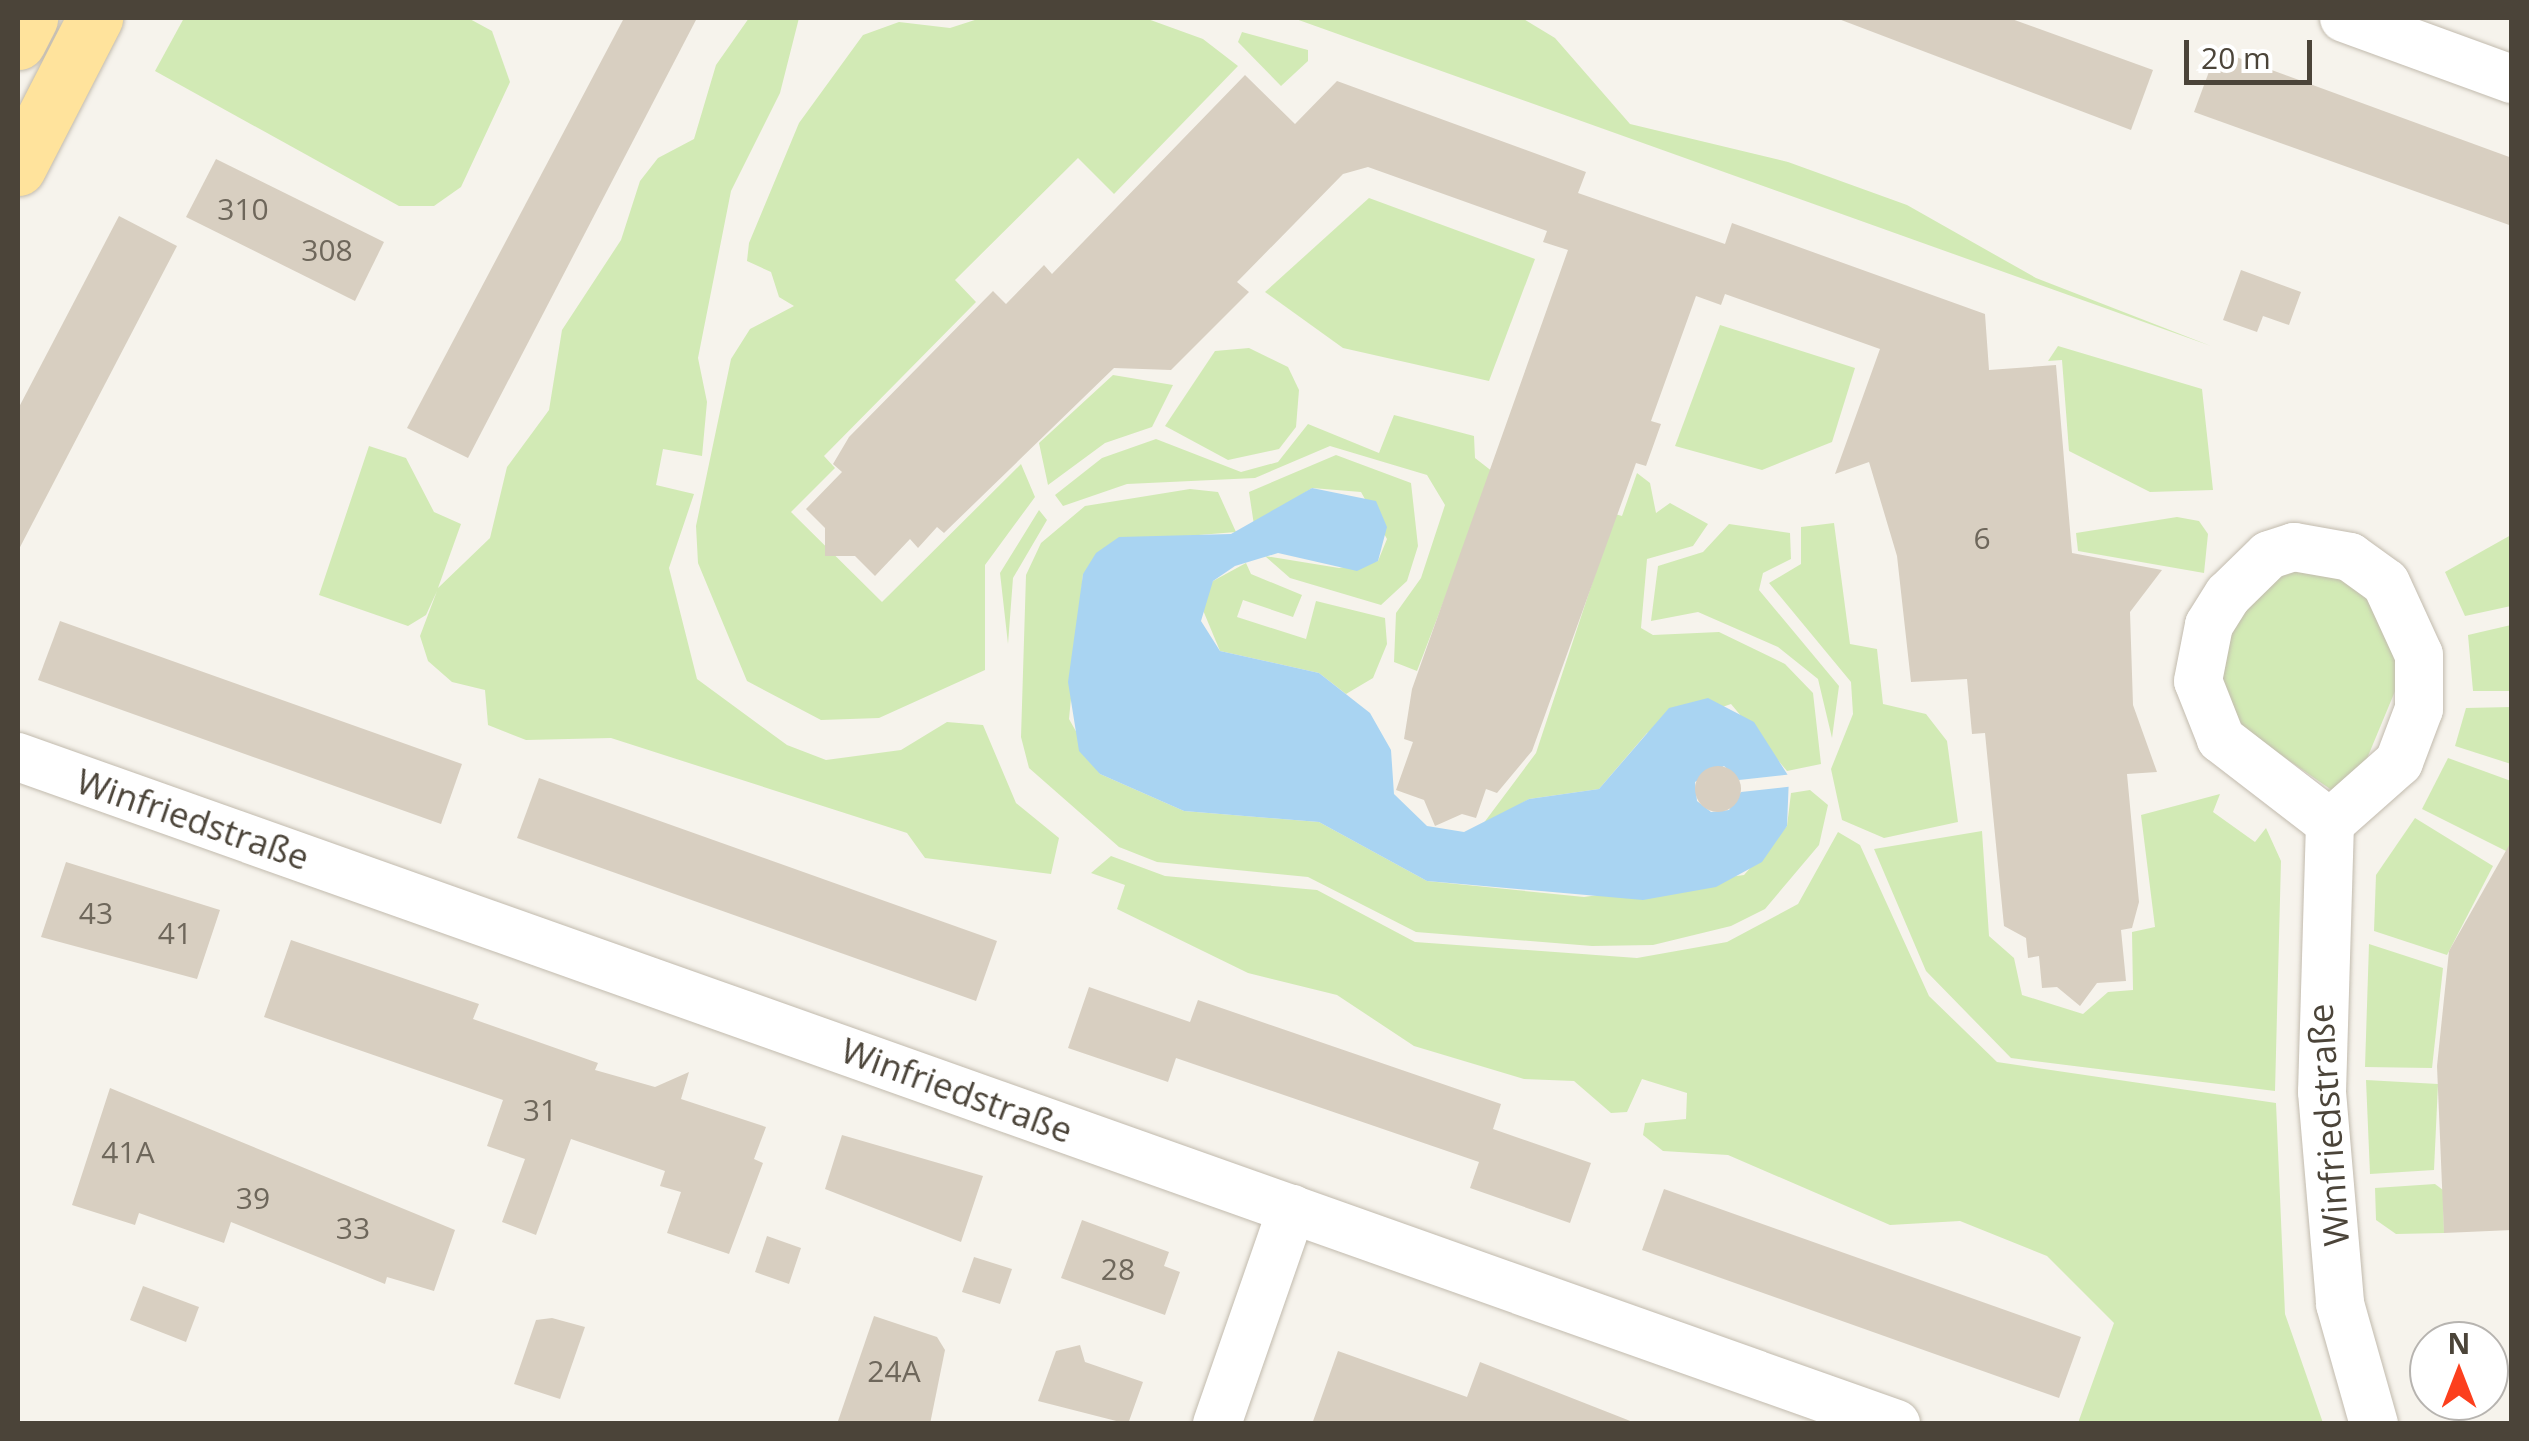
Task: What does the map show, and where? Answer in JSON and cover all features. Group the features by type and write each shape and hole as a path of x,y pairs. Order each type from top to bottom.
{"main road":[{"path":"18,42 30,18"},
{"path":"18,168 95,18"}],"street":[{"path":"2344,18 2512,79"},
{"path":"2294,547 2350,557 2386,584 2411,622 2418,655 2418,709 2398,762 2330,823 2221,739 2198,681 2209,625 2228,595 2269,555 2294,547"},
{"name":"Winfriedstraße","path":"18,757 1896,1424"},
{"name":"Winfriedstraße","path":"2330,823 2322,1092 2340,1304 2374,1424"},
{"path":"1217,1424 1292,1209"}],"green space":[{"path":"184,18 468,18 492,31 510,82 461,187 434,206 399,206 155,71"},
{"path":"749,18 799,18 780,93 731,191 698,358 707,402 702,456 663,449 656,485 694,494 669,568 697,679 787,745 826,760 901,750 947,722 983,725 1016,803 1059,838 1051,874 925,858 907,833 611,738 526,740 488,725 485,690 452,682 428,661 420,636 437,591 426,615 408,626 319,595 369,446 406,458 434,512 461,524 438,588 490,538 507,467 549,410 562,330 621,240 640,181 658,158 694,139 716,65"},
{"path":"981,18 1145,18 1203,39 1238,66 1114,194 1078,158 955,280 976,302 824,456 835,468 791,512 882,602 1021,464 1035,497 985,565 985,670 879,718 821,720 747,681 698,563 696,526 731,359 750,329 794,306 779,297 771,272 747,261 749,243 799,123 863,35 899,22 950,28"},
{"path":"1293,18 1522,18 1555,38 1630,124 1788,162 1907,205 2036,278 2211,346"},
{"path":"1242,32 1308,50 1308,61 1281,86 1238,42"},
{"path":"1369,198 1535,259 1489,381 1343,348 1265,292"},
{"path":"1720,325 1855,368 1832,442 1762,470 1675,446"},
{"path":"2058,346 2202,389 2213,490 2150,492 2069,451 2062,360 2048,361"},
{"path":"1249,348 1288,367 1299,390 1296,427 1279,449 1228,460 1165,426 1215,351"},
{"path":"1113,375 1173,385 1152,427 1105,443 1048,485 1039,443"},
{"path":"1394,415 1474,436 1475,458 1493,472 1417,671 1394,662 1396,613 1421,578 1445,505 1427,475 1330,446 1255,478 1127,484 1063,506 1055,495 1102,458 1156,439 1241,472 1278,462 1308,424 1379,453"},
{"path":"1336,455 1411,483 1418,546 1407,581 1381,605 1290,578 1265,556 1339,568 1378,561 1387,539 1361,492 1312,488 1254,525 1249,492"},
{"path":"1637,473 1650,483 1656,513 1670,503 1708,524 1693,546 1647,559 1641,628 1653,635 1719,632 1785,664 1813,693 1821,764 1787,771 1731,704 1647,733 1599,789 1529,799 1480,828 1536,753 1615,514 1622,516"},
{"path":"1190,489 1218,492 1236,532 1174,537 1083,574 1069,719 1100,774 1184,811 1319,822 1427,881 1584,897 1744,875 1787,826 1791,793 1810,790 1828,805 1819,845 1765,909 1731,926 1653,945 1592,946 1416,932 1308,877 1157,862 1119,847 1029,768 1021,737 1026,575 1041,543 1085,506"},
{"path":"1039,510 1047,520 1013,578 1008,644 1000,573"},
{"path":"2177,517 2199,521 2208,534 2204,573 2078,551 2076,533"},
{"path":"1834,523 1850,644 1877,649 1883,704 1926,714 1947,741 1958,822 1884,838 1842,820 1831,769 1853,714 1851,682 1769,583 1801,564 1801,527"},
{"path":"1729,524 1790,533 1791,559 1763,573 1759,590 1839,686 1832,738 1818,679 1778,647 1698,612 1651,621 1658,566 1703,552"},
{"path":"2511,535 2511,606 2465,616 2445,572"},
{"path":"2322,561 2377,605 2392,633 2398,684 2361,773 2333,791 2222,714 2217,639 2259,578"},
{"path":"1246,563 1251,574 1302,595 1293,617 1243,600 1237,617 1306,639 1316,601 1385,618 1387,644 1373,678 1346,694 1319,673 1220,651 1200,603 1213,581"},
{"path":"2511,625 2511,691 2473,691 2468,635"},
{"path":"2511,707 2511,764 2455,746 2466,708"},
{"path":"2448,758 2511,781 2510,853 2422,809"},
{"path":"2220,794 2213,812 2255,842 2266,828 2281,861 2275,1091 2011,1058 1926,971 1874,849 1982,831 1989,936 2014,958 2022,995 2083,1014 2108,992 2133,990 2132,932 2155,927 2141,815"},
{"path":"2415,818 2493,866 2447,955 2374,931 2376,875"},
{"path":"1838,832 1860,845 1929,996 1997,1062 2276,1103 2285,1314 2323,1423 2078,1423 2114,1323 2047,1256 1960,1221 1890,1225 1728,1155 1663,1151 1643,1135 1645,1123 1686,1119 1687,1093 1642,1079 1627,1112 1611,1113 1574,1081 1524,1079 1414,1046 1337,995 1248,973 1117,909 1125,885 1091,873 1111,856 1165,876 1317,890 1415,942 1637,958 1727,942 1798,904"},
{"path":"2369,944 2443,968 2432,1068 2365,1067"},
{"path":"2366,1080 2438,1084 2434,1170 2370,1174"},
{"path":"2435,1184 2443,1190 2444,1233 2396,1234 2376,1220 2375,1188"}],"water":[{"path":"1312,488 1376,501 1387,527 1378,561 1357,571 1278,553 1235,566 1213,581 1201,621 1220,651 1319,673 1370,713 1391,750 1394,794 1427,826 1464,832 1529,799 1599,789 1669,708 1708,698 1754,722 1789,777 1787,826 1762,862 1716,887 1643,900 1427,881 1319,822 1184,811 1100,774 1079,751 1068,682 1083,574 1096,553 1119,537 1231,534"}],"pier":[{"path":"1724,766 1739,780 1793,774 1795,786 1741,792 1729,810 1711,812 1697,801 1695,782"}],"building":[{"path":"624,18 697,18 468,458 407,428"},
{"path":"1836,18 2009,18 2153,70 2131,130"},
{"path":"2217,50 2512,158 2512,226 2194,112"},
{"path":"1245,75 1295,124 1337,81 1586,172 1578,193 1725,244 1732,223 1985,314 1989,370 2056,365 2072,553 2162,570 2130,612 2133,705 2157,772 2127,774 2139,902 2132,928 2121,930 2126,981 2097,983 2080,1006 2057,987 2042,988 2039,956 2028,958 2026,938 2004,926 1985,733 1972,734 1967,679 1911,682 1897,556 1869,462 1835,474 1880,349 1725,294 1721,305 1696,296 1651,421 1661,424 1646,466 1636,463 1532,751 1497,793 1486,789 1476,818 1462,814 1435,826 1424,800 1396,790 1413,742 1404,739 1412,689 1568,250 1543,242 1547,231 1368,167 1343,174 1237,282 1249,292 1171,370 1114,368 944,533 937,527 918,548 910,539 875,576 855,556 825,556 825,528 806,509 842,472 833,464 849,437 993,291 1006,304 1044,265 1052,274"},
{"path":"216,159 384,242 355,301 186,217"},
{"path":"119,216 177,246 18,551 18,409"},
{"path":"2241,270 2301,292 2289,325 2263,316 2257,332 2223,320"},
{"path":"60,621 462,764 441,824 38,680"},
{"path":"1718,766 1734,773 1741,789 1734,805 1718,812 1702,805 1695,789 1702,773"},
{"path":"539,778 997,941 976,1001 517,838"},
{"path":"2512,840 2512,1230 2444,1233 2437,1066 2449,951"},
{"path":"66,862 220,910 197,979 41,937"},
{"path":"291,940 479,1004 473,1019 598,1063 595,1070 655,1087 689,1072 681,1099 766,1127 754,1159 763,1163 729,1254 667,1233 681,1192 660,1186 665,1171 571,1139 536,1235 502,1222 525,1159 487,1146 503,1100 264,1017"},
{"path":"1089,987 1190,1022 1198,1000 1501,1104 1493,1129 1591,1163 1570,1223 1470,1188 1479,1162 1176,1058 1168,1082 1068,1048"},
{"path":"110,1088 455,1230 434,1291 387,1277 385,1284 231,1222 224,1243 139,1213 135,1225 72,1205"},
{"path":"842,1135 983,1176 961,1242 825,1189"},
{"path":"1664,1189 2081,1337 2059,1398 1642,1250"},
{"path":"1082,1220 1169,1252 1164,1266 1180,1272 1165,1315 1061,1278"},
{"path":"767,1236 801,1248 789,1284 755,1272"},
{"path":"974,1257 1012,1269 1000,1304 962,1292"},
{"path":"143,1286 199,1307 186,1342 130,1320"},
{"path":"874,1316 937,1337 945,1350 930,1424 837,1424"},
{"path":"552,1318 585,1327 560,1399 514,1384 536,1320"},
{"path":"1080,1345 1085,1362 1143,1382 1128,1424 1038,1401 1056,1351"},
{"path":"1338,1351 1467,1397 1480,1362 1638,1424 1312,1424"}]}
